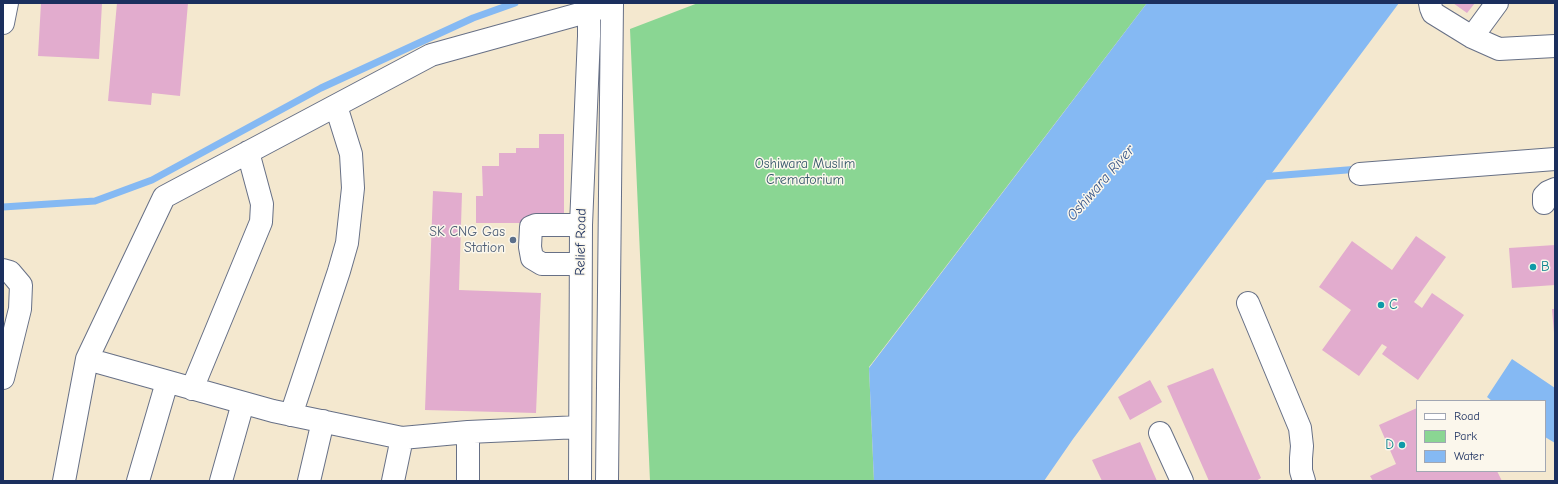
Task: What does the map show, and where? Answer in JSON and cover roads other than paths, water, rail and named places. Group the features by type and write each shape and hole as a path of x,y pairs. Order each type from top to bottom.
{"street":[{"path":"3,23 7,3"},
{"path":"1430,3 1430,8 1433,13 1472,36 1499,48 1555,46"},
{"path":"1472,36 1496,3"},
{"path":"64,481 88,360 164,197 431,55 589,8 612,4"},
{"name":"Relief Road","path":"607,481 612,4"},
{"name":"Relief Road","path":"580,481 580,264 589,8"},
{"path":"291,415 347,243 353,188 351,154 336,106"},
{"path":"192,389 261,222 262,204 248,152"},
{"path":"1360,174 1555,159"},
{"path":"580,264 542,264 532,258 530,247 531,228 536,225 581,225"},
{"path":"3,270 10,272 21,285 20,309 3,378"},
{"path":"580,304 608,303"},
{"path":"1248,303 1300,428 1302,446 1301,471 1304,481"},
{"path":"88,360 291,415 402,438 468,432 580,427"},
{"path":"138,481 167,382"},
{"path":"221,481 243,403"},
{"path":"309,481 323,421"},
{"path":"468,432 468,481"},
{"path":"1160,432 1182,481"},
{"path":"393,481 402,438"}],"water":[{"name":"Oshiwara River","path":"1147,3 1399,3 1073,439 1044,481 874,481 869,368"},
{"path":"1512,359 1555,388 1555,443 1546,438 1546,400 1491,400 1487,397"}],"waterway":[{"path":"3,207 95,201 152,180 321,88 473,18 515,3"},
{"path":"1260,177 1359,169"}],"place":[{"name":"SK CNG Gas Station","path":"513,240"},
{"name":"B","path":"1533,267"},
{"name":"C","path":"1381,305"},
{"name":"D","path":"1402,445"}],"park label":[{"name":"Oshiwara Muslim Crematorium","path":"805,172"}]}
